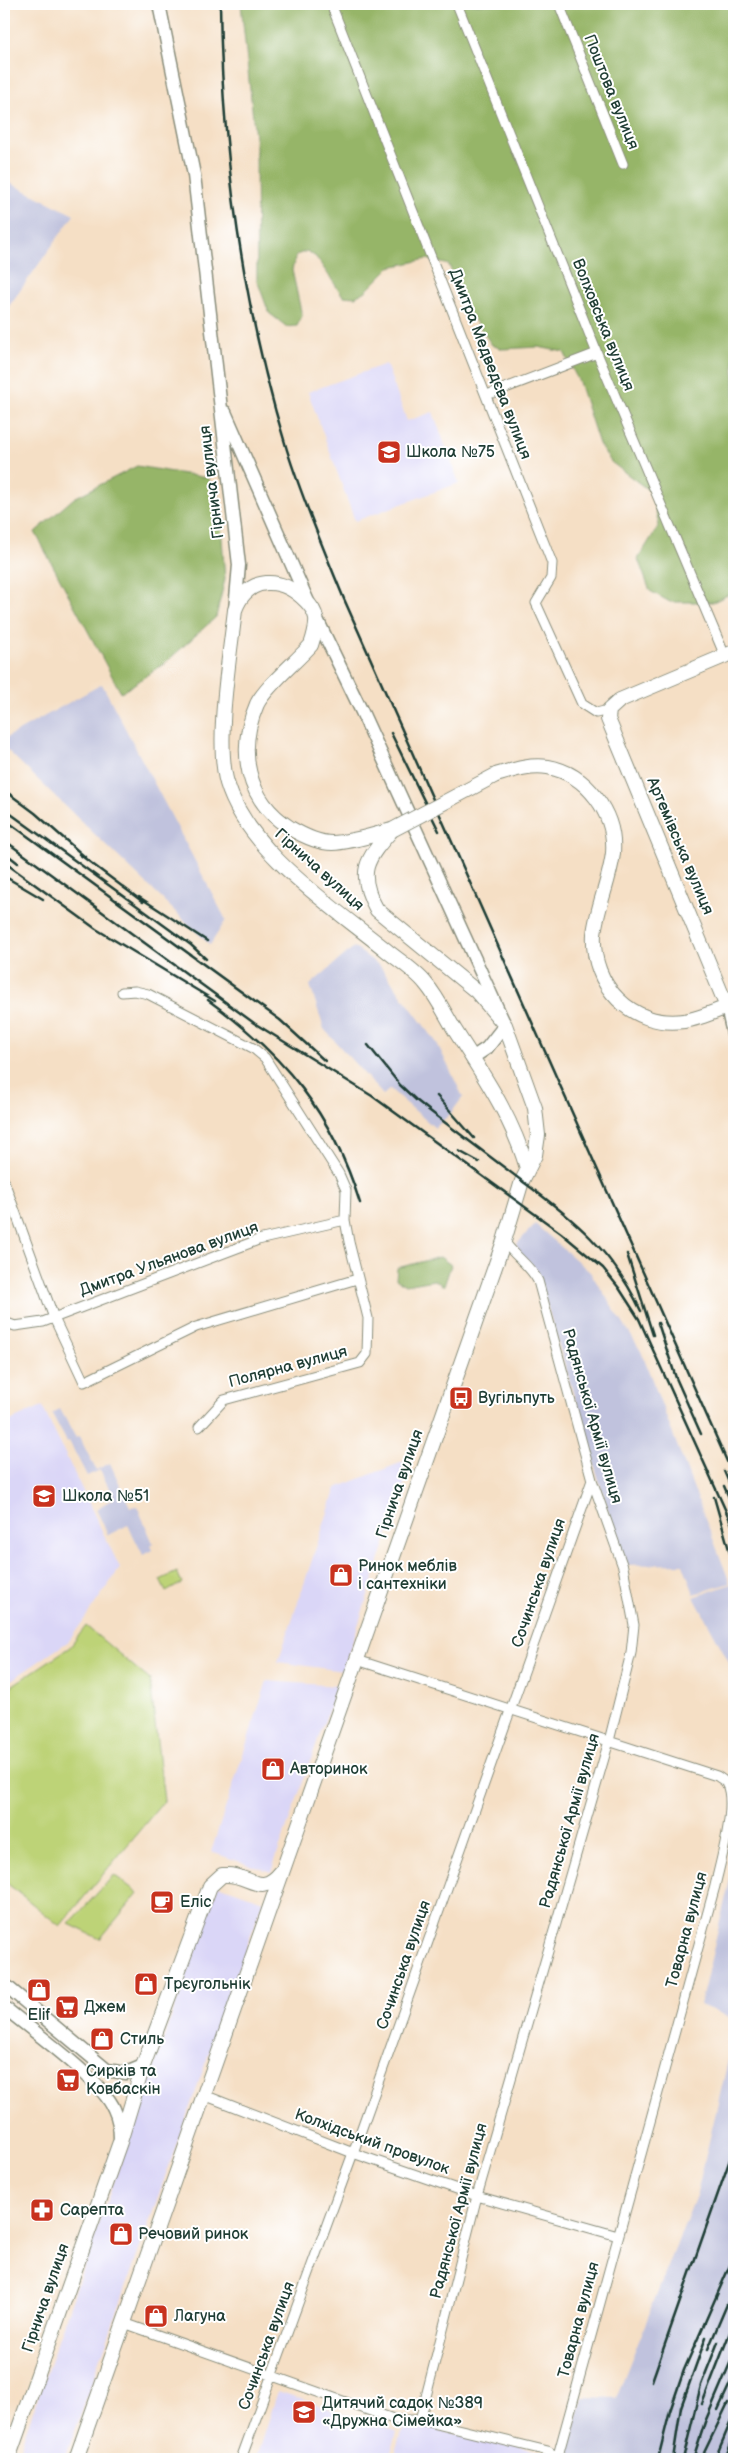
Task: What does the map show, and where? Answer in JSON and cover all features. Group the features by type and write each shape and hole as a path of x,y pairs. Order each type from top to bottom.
{"main road":[{"name":"Гірнича вулиця","path":"159,4 194,175 239,565 223,757 227,781 244,821 265,848 290,871 426,983 504,1108 519,1140 528,1168"},
{"name":"Гірнича вулиця","path":"76,2459 528,1168 535,1155 538,1135 535,1108 505,1025 362,712 313,611 219,398"},
{"path":"235,610 240,598 249,588 261,583 278,583 298,592 313,611 315,633 310,644 258,702 250,725 246,764 252,784 262,803 275,819 303,836 331,843 392,830 496,775 527,766 548,767 568,773 583,783 597,797 611,833 613,853 594,931 596,962 606,987 616,1000 630,1009 663,1020 684,1021 731,1006"},
{"path":"609,710 620,700 730,654"},
{"name":"Артемівська вулиця","path":"609,710 611,730 731,1006 734,1038"},
{"path":"392,830 374,850 366,869 367,892 377,910 476,992 505,1025 487,1048 472,1058"},
{"path":"256,1884 272,1882 284,1868"},
{"name":"Гірнича вулиця","path":"8,2459 120,2142 143,2066 210,1886 222,1875 256,1884"},
{"path":"256,1884 267,1896 269,1911"},
{"path":"4,1984 107,2070 126,2073 143,2066"},
{"path":"4,2007 97,2084 114,2108 120,2124 120,2142"},
{"path":"97,2084 104,2084 107,2081 107,2070"}],"street":[{"name":"Дмитра Медведєва вулиця","path":"331,4 552,563 551,578 536,603 582,704 596,713 609,710"},
{"name":"Волховська вулиця","path":"457,4 597,353 730,654"},
{"name":"Поштова вулиця","path":"559,4 623,164"},
{"path":"487,396 597,353"},
{"path":"4,1181 54,1318 84,1382 196,1327 357,1279 345,1220 347,1199 344,1182 312,1134 277,1074 265,1058 252,1048 148,994 135,991 122,992"},
{"name":"Дмитра Ульянова вулиця","path":"4,1322 15,1326 54,1318 258,1240 345,1220"},
{"name":"Радянської Армії вулиця","path":"420,2420 477,2196 609,1741 631,1653 634,1625 623,1567 592,1480 538,1281 530,1269 504,1241"},
{"name":"Полярна вулиця","path":"199,1427 224,1400 360,1363 365,1359 367,1354 368,1318 357,1279"},
{"name":"Сочинська вулиця","path":"241,2459 354,2153 592,1480"},
{"name":"Товарна вулиця","path":"357,1660 717,1776 726,1782 731,1801 731,1812 715,1886 557,2458"},
{"name":"Колхідський провулок","path":"204,2095 354,2153 477,2196 618,2236"},
{"path":"124,2323 396,2420 420,2420 548,2451 557,2458"}],"shaded area":[{"path":"4,180 74,215 4,313"},
{"name":"Школа №75","path":"386,364 407,421 433,412 459,483 355,521 308,392"},
{"path":"102,684 226,920 210,945 4,747 4,739"},
{"path":"354,947 380,966 437,1043 463,1097 451,1113 435,1128 390,1089 383,1095 324,1029 310,985"},
{"path":"535,1224 590,1272 641,1351 730,1583 694,1594 683,1564 624,1565 537,1271 520,1253 516,1245"},
{"name":"Школа №51","path":"42,1406 120,1568 69,1641 4,1685 4,1424"},
{"path":"60,1409 76,1438 79,1436 96,1470 110,1463 130,1507 137,1506 153,1543 150,1545 152,1550 143,1555 128,1525 108,1535 96,1509 114,1498 100,1470 87,1476 69,1441 67,1442 52,1414"},
{"name":"Ринок меблів і сантехніки","path":"413,1458 343,1671 278,1662 336,1488"},
{"path":"734,1583 734,1702 729,1662 694,1597"},
{"name":"Авторинок","path":"267,1681 337,1686 271,1872 211,1852"},
{"path":"734,1863 734,2019 700,2005"},
{"path":"218,1885 263,1901 65,2459 16,2459"},
{"path":"734,2035 734,2459 565,2459 583,2397 616,2398 697,2193"},
{"name":"Дитячий садок №389 «Дружна Сімейка»","path":"278,2391 397,2432 389,2459 264,2459 257,2457"},
{"path":"405,2422 546,2453 544,2459 394,2459"}],"green space":[{"path":"241,4 734,4 734,592 713,602 670,602 650,591 638,559 659,525 651,492 611,462 599,444 579,382 564,352 538,347 502,349 492,345 466,308 449,265 427,259 390,267 366,291 355,297 343,296 316,257 307,251 296,255 292,270 302,316 297,326 287,327 269,313 257,280 256,147"},
{"path":"137,466 208,478 219,497 225,579 216,617 165,663 121,693 35,532 74,498"},
{"path":"440,1257 451,1265 444,1286 434,1280 406,1285 396,1279 397,1268"},
{"path":"177,1572 182,1583 166,1592 160,1580"},
{"path":"86,1626 150,1680 164,1801 60,1926 4,1881 4,1750 11,1741 4,1735 4,1691 70,1647"},
{"path":"114,1875 138,1893 100,1939 69,1924"}],"railway":[{"path":"220,4 225,117 237,229 258,340 271,395 293,469 344,599 734,1477"},
{"path":"391,733 439,831"},
{"path":"4,790 35,813 85,857"},
{"path":"4,809 191,945 206,959"},
{"path":"4,819 280,1020 325,1061"},
{"path":"4,840 254,1023 372,1096 561,1233 603,1268 619,1288 639,1319 734,1529"},
{"path":"4,852 18,863"},
{"path":"79,854 143,902"},
{"path":"4,862 96,929 215,1001"},
{"path":"4,876 43,899"},
{"path":"139,897 207,941"},
{"path":"208,1000 260,1042 302,1088 320,1114 335,1141 349,1171 360,1203"},
{"path":"368,1045 400,1085 416,1100 575,1223 605,1254 618,1271 641,1311"},
{"path":"437,1096 474,1138"},
{"path":"459,1151 479,1162"},
{"path":"627,1254 653,1335"},
{"path":"658,1323 676,1378 701,1434"},
{"path":"724,1471 734,1494"},
{"path":"724,1486 734,1509"},
{"path":"714,1497 734,1567"},
{"path":"652,2381 734,2148"},
{"path":"658,2459 670,2411 684,2370 734,2256"},
{"path":"708,2349 734,2288"},
{"path":"702,2404 734,2322"},
{"path":"673,2459 681,2407 706,2337"},
{"path":"683,2459 701,2385 718,2342"},
{"path":"693,2459 705,2422 734,2354"},
{"path":"718,2410 734,2375"},
{"path":"701,2459 728,2403"},
{"path":"715,2459 734,2414"},
{"path":"725,2459 734,2436"}],"place":[{"name":"Школа №75","path":"389,452"},
{"name":"Вугільпуть","path":"461,1398"},
{"name":"Школа №51","path":"44,1496"},
{"name":"Ринок меблів і сантехніки","path":"341,1575"},
{"name":"Авторинок","path":"273,1769"},
{"name":"Еліс","path":"162,1902"},
{"name":"Трєугольнік","path":"146,1984"},
{"name":"Elif","path":"39,1990"},
{"name":"Джем","path":"67,2007"},
{"name":"Стиль","path":"102,2039"},
{"name":"Сирків та Ковбаскін","path":"68,2080"},
{"name":"Сарепта","path":"42,2210"},
{"name":"Речовий ринок","path":"121,2234"},
{"name":"Лагуна","path":"156,2316"},
{"name":"Дитячий садок №389 «Дружна Сімейка»","path":"304,2412"}]}
